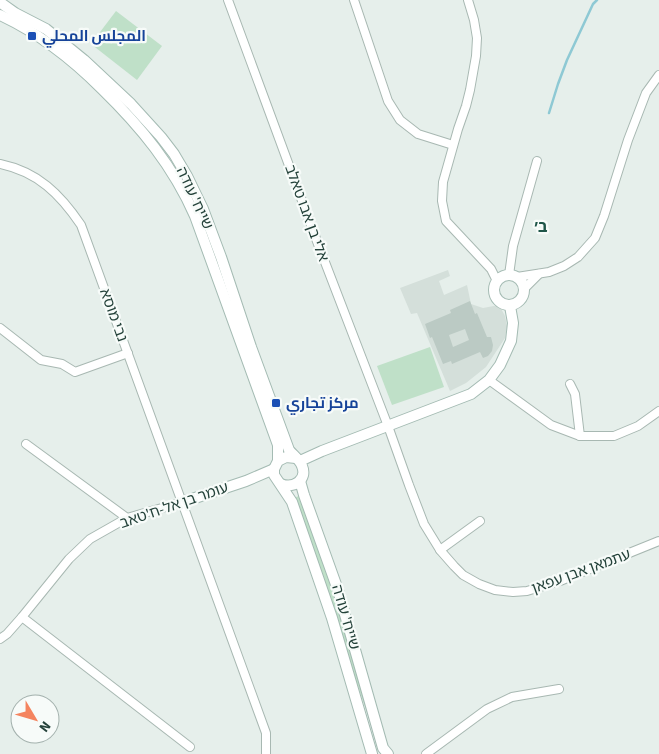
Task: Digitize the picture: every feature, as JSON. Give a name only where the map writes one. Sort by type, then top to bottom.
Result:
[{"type":"main road","name":"שייח' עודה","points":[[1,3],[15,13],[46,29],[84,60],[131,104],[160,136],[174,154],[187,176],[203,209],[221,257],[289,450],[300,468],[304,495],[338,590],[382,748],[388,754]]},
{"type":"main road","name":"שייח' עודה","points":[[0,15],[34,33],[77,65],[128,115],[158,150],[168,165],[186,196],[197,222],[278,445],[276,465]]},
{"type":"main road","points":[[507,277],[523,283],[525,288],[519,302],[510,306],[497,300],[494,290],[507,277]]},
{"type":"main road","points":[[300,468],[286,456],[276,465],[274,475],[279,482],[290,486],[296,485],[300,468],[315,454],[471,394],[489,380],[500,365],[511,341],[513,324],[510,306]]},
{"type":"main road","name":"עומר בן אל-ח'טאב","points":[[183,502],[246,481],[276,465]]},
{"type":"main road","name":"עומר בן אל-ח'טאב","points":[[246,481],[279,482]]},
{"type":"main road","name":"שייח' עודה","points":[[279,482],[292,502],[332,618],[372,754]]},
{"type":"street","name":"אלי בן אבו טאלב","points":[[228,0],[318,244],[388,426]]},
{"type":"street","points":[[354,0],[388,101],[400,120],[418,134],[453,145]]},
{"type":"street","points":[[468,0],[477,38],[476,56],[470,90],[443,182],[442,201],[446,221],[491,269],[507,277],[539,274],[564,266],[578,257],[595,238],[646,93],[659,76]]},
{"type":"street","points":[[507,277],[513,246],[537,161]]},
{"type":"street","name":"נבי מוסא","points":[[0,164],[35,177],[50,188],[68,206],[81,225],[266,733],[266,754]]},
{"type":"street","points":[[525,288],[539,274]]},
{"type":"street","points":[[0,328],[41,360],[62,364],[74,372],[128,353]]},
{"type":"street","points":[[489,380],[551,425],[580,436],[614,436],[638,426],[659,411]]},
{"type":"street","points":[[570,384],[574,394],[580,436]]},
{"type":"street","name":"עתמאן אבן עפאן","points":[[388,426],[424,524],[440,550],[458,570],[479,584],[494,590],[527,591],[560,581],[659,541]]},
{"type":"street","points":[[26,444],[127,518]]},
{"type":"street","name":"עומר בן אל-ח'טאב","points":[[0,639],[7,634],[70,559],[90,539],[127,518],[183,502]]},
{"type":"street","points":[[440,550],[480,521]]},
{"type":"street","points":[[22,617],[190,747]]},
{"type":"street","points":[[426,754],[484,710],[512,697],[559,688]]},
{"type":"shaded area","points":[[448,270],[450,276],[439,281],[444,295],[467,285],[471,304],[483,308],[499,305],[505,316],[507,326],[505,338],[486,367],[466,383],[450,391],[417,313],[411,314],[400,288]]},
{"type":"green space","points":[[116,11],[162,46],[137,80],[91,44]]},
{"type":"green space","points":[[430,347],[444,387],[392,405],[377,366]]},
{"type":"green space","points":[[301,495],[389,751],[381,754],[294,498]]},
{"type":"building","points":[[470,301],[487,337],[491,337],[493,345],[492,351],[488,356],[483,358],[480,352],[452,364],[451,361],[443,364],[425,324],[451,313],[450,310]],"holes":[[[465,329],[469,340],[453,347],[449,335]]]},
{"type":"waterway","points":[[549,113],[567,60],[593,4],[597,0]]},
{"type":"place","name":"المجلس المحلي","points":[[32,36]]},
{"type":"place","name":"مركز تجاري","points":[[276,403]]},
{"type":"district","name":"ב׳","points":[[541,226]]}]
